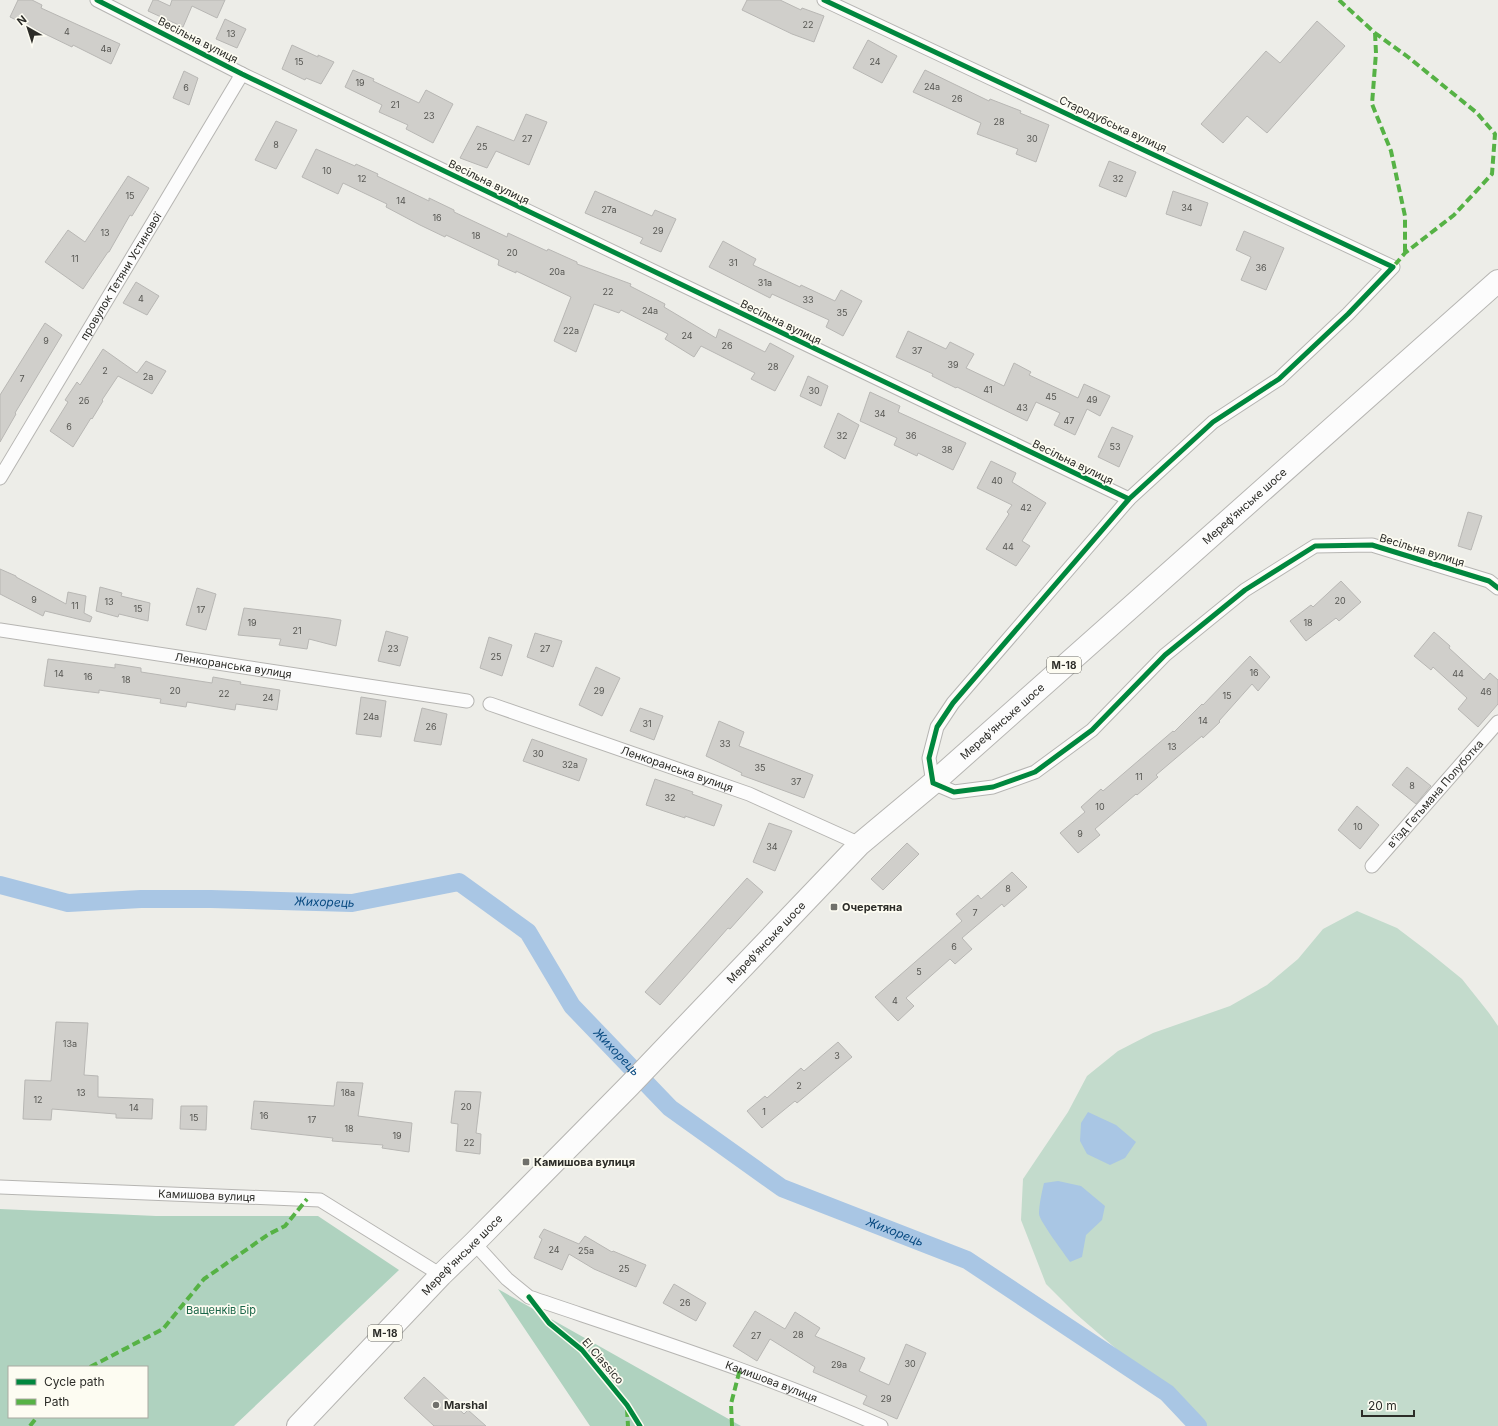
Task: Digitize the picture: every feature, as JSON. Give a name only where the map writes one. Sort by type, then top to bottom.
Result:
[{"type":"highway","name":"Мереф’янське шосе","points":[[629,1086],[860,844],[933,783],[1498,280]]},
{"type":"highway","name":"Мереф'янське шосе","points":[[298,1426],[441,1274],[474,1243],[629,1086]]},
{"type":"street","name":"Весільна вулиця","points":[[97,0],[242,74],[1129,499]]},
{"type":"street","name":"Стародубська вулиця","points":[[824,0],[1393,267],[1348,314],[1280,379],[1213,422],[1129,499]]},
{"type":"street","name":"провулок Тетяни Устинової","points":[[0,478],[242,74]]},
{"type":"street","points":[[933,783],[929,758],[937,728],[953,703],[1129,499]]},
{"type":"street","name":"Весільна вулиця","points":[[933,783],[954,792],[993,787],[1035,772],[1092,730],[1165,655],[1245,590],[1316,546],[1372,545],[1489,581],[1498,588]]},
{"type":"street","name":"Ленкоранська вулиця","points":[[0,630],[467,701]]},
{"type":"street","name":"Ленкоранська вулиця","points":[[490,704],[749,794],[860,844]]},
{"type":"street","name":"в'їзд Гетьмана Полуботка","points":[[1372,866],[1498,722]]},
{"type":"street","name":"Камишова вулиця","points":[[0,1187],[320,1200],[441,1274]]},
{"type":"street","name":"Камишова вулиця","points":[[474,1243],[507,1279],[529,1297],[740,1369],[837,1406],[881,1426]]},
{"type":"green space","points":[[1357,911],[1397,928],[1462,979],[1498,1026],[1498,1426],[1198,1426],[1167,1393],[1075,1313],[1046,1284],[1021,1220],[1023,1179],[1068,1112],[1087,1076],[1118,1051],[1153,1033],[1230,1006],[1267,985],[1298,959],[1323,929]]},
{"type":"green space","name":"Ващенків Бір","points":[[0,1209],[156,1216],[318,1216],[399,1270],[234,1426],[0,1426]]},
{"type":"green space","points":[[498,1289],[741,1426],[590,1426]]},
{"type":"water","points":[[1088,1112],[1116,1125],[1136,1142],[1125,1158],[1110,1165],[1087,1154],[1080,1141],[1081,1123]]},
{"type":"water","points":[[1058,1181],[1081,1186],[1105,1206],[1102,1220],[1086,1235],[1082,1257],[1070,1262],[1040,1218],[1039,1214],[1044,1183]]},
{"type":"building","points":[[18,0],[32,0],[42,5],[41,8],[120,44],[111,64],[10,17]]},
{"type":"building","points":[[153,0],[157,0],[170,6],[172,0],[225,0],[217,18],[192,6],[183,27],[148,11]]},
{"type":"building","points":[[747,0],[780,0],[801,10],[802,8],[824,16],[814,42],[792,34],[742,10]]},
{"type":"building","points":[[225,19],[246,29],[237,48],[216,39]]},
{"type":"building","points":[[1317,21],[1345,46],[1267,133],[1247,116],[1223,143],[1201,124],[1266,51],[1280,63]]},
{"type":"building","points":[[868,40],[897,56],[882,83],[853,68]]},
{"type":"building","points":[[292,45],[318,57],[318,55],[334,62],[321,84],[306,78],[305,80],[282,69]]},
{"type":"building","points":[[353,70],[374,79],[373,81],[419,103],[426,90],[453,104],[433,143],[406,129],[408,125],[379,112],[382,105],[345,87]]},
{"type":"building","points":[[925,70],[989,101],[990,99],[1021,111],[1020,113],[1049,125],[1036,162],[1016,154],[1018,149],[977,134],[981,123],[913,92]]},
{"type":"building","points":[[184,71],[198,78],[189,105],[173,98]]},
{"type":"building","points":[[526,114],[547,122],[529,165],[496,151],[487,168],[460,158],[477,126],[514,141]]},
{"type":"building","points":[[276,121],[297,130],[276,169],[255,160]]},
{"type":"building","points":[[316,149],[378,174],[377,176],[429,201],[429,198],[454,210],[454,212],[507,237],[508,233],[547,251],[548,249],[577,262],[577,264],[631,284],[630,286],[665,304],[664,307],[716,338],[719,329],[765,352],[770,343],[794,356],[775,391],[751,379],[755,373],[701,346],[694,357],[665,339],[668,334],[621,310],[619,313],[594,304],[576,352],[554,341],[571,297],[516,271],[516,273],[498,265],[499,260],[446,235],[445,237],[420,225],[386,207],[387,204],[343,183],[338,194],[302,177]]},
{"type":"building","points":[[1109,161],[1136,172],[1126,197],[1099,186]]},
{"type":"building","points":[[128,176],[149,188],[132,216],[130,215],[109,252],[83,289],[45,262],[68,230],[85,242]]},
{"type":"building","points":[[595,191],[652,216],[655,210],[676,219],[661,252],[640,243],[643,238],[585,213]]},
{"type":"building","points":[[1173,191],[1208,203],[1201,226],[1166,214]]},
{"type":"building","points":[[1244,231],[1284,248],[1266,290],[1241,280],[1251,257],[1236,250]]},
{"type":"building","points":[[723,241],[756,259],[753,265],[800,287],[801,285],[835,301],[841,290],[862,301],[843,336],[826,327],[829,320],[772,294],[770,298],[709,267]]},
{"type":"building","points":[[136,282],[159,296],[147,315],[123,303]]},
{"type":"building","points":[[45,323],[62,335],[15,413],[16,414],[0,442],[0,395]]},
{"type":"building","points":[[908,331],[946,349],[950,342],[974,354],[966,368],[1004,386],[1014,363],[1031,372],[1029,375],[1078,398],[1084,384],[1110,396],[1100,416],[1087,409],[1075,435],[1054,425],[1060,413],[1036,402],[1027,421],[957,387],[956,388],[932,376],[933,374],[896,357]]},
{"type":"building","points":[[103,349],[137,373],[146,361],[166,371],[152,394],[118,376],[73,447],[50,431],[68,402],[65,400],[77,382],[80,385]]},
{"type":"building","points":[[808,376],[828,386],[821,406],[800,396]]},
{"type":"building","points":[[870,392],[900,406],[898,412],[966,443],[953,470],[918,453],[917,456],[894,445],[897,438],[860,421]]},
{"type":"building","points":[[838,413],[859,425],[845,459],[824,447]]},
{"type":"building","points":[[1112,427],[1133,436],[1119,467],[1098,457]]},
{"type":"building","points":[[991,461],[1016,473],[1012,482],[1046,503],[1022,541],[1030,546],[1016,566],[986,549],[1009,514],[1007,512],[1012,505],[977,488]]},
{"type":"building","points":[[1468,512],[1482,516],[1471,550],[1458,546]]},
{"type":"building","points":[[0,569],[16,576],[66,604],[68,592],[86,596],[84,613],[92,617],[90,622],[45,611],[43,616],[0,594]]},
{"type":"building","points":[[1341,581],[1361,602],[1339,621],[1336,618],[1306,641],[1290,621],[1311,605],[1313,607]]},
{"type":"building","points":[[100,587],[122,593],[121,596],[150,603],[148,621],[119,614],[118,617],[96,611]]},
{"type":"building","points":[[197,588],[216,594],[206,630],[186,625]]},
{"type":"building","points":[[244,608],[341,620],[336,646],[309,639],[307,649],[279,645],[281,639],[238,635]]},
{"type":"building","points":[[386,631],[408,637],[400,666],[378,661]]},
{"type":"building","points":[[1434,632],[1484,680],[1490,673],[1498,680],[1498,704],[1478,727],[1458,709],[1467,698],[1433,667],[1431,670],[1414,656]]},
{"type":"building","points":[[535,633],[562,641],[553,667],[527,657]]},
{"type":"building","points":[[489,637],[512,645],[502,676],[480,668]]},
{"type":"building","points":[[1250,656],[1270,677],[1258,691],[1252,684],[1219,721],[1220,722],[1203,738],[1202,736],[1156,775],[1158,777],[1095,829],[1100,835],[1078,853],[1060,833],[1085,812],[1081,807],[1101,789],[1103,791],[1173,731],[1174,732],[1202,704],[1203,705]]},
{"type":"building","points":[[48,659],[115,668],[115,664],[141,668],[141,672],[212,683],[213,677],[241,682],[240,684],[280,690],[277,710],[236,704],[235,710],[187,702],[186,707],[160,703],[161,699],[99,690],[99,693],[44,686]]},
{"type":"building","points":[[596,667],[620,678],[602,716],[579,705]]},
{"type":"building","points":[[361,697],[386,701],[381,737],[356,734]]},
{"type":"building","points":[[422,708],[447,714],[441,745],[414,741]]},
{"type":"building","points":[[640,708],[663,716],[654,740],[630,731]]},
{"type":"building","points":[[719,721],[744,732],[739,746],[813,775],[804,798],[741,775],[742,773],[706,756]]},
{"type":"building","points":[[532,739],[587,759],[579,781],[523,761]]},
{"type":"building","points":[[1407,767],[1431,786],[1416,804],[1392,785]]},
{"type":"building","points":[[655,779],[693,792],[692,794],[722,805],[714,826],[646,805]]},
{"type":"building","points":[[1357,806],[1379,825],[1360,849],[1338,830]]},
{"type":"building","points":[[769,823],[792,831],[775,871],[753,862]]},
{"type":"building","points":[[907,843],[919,854],[883,890],[871,879]]},
{"type":"building","points":[[1012,872],[1027,887],[1004,907],[1002,904],[962,938],[972,949],[955,964],[950,959],[906,998],[914,1006],[898,1021],[875,997],[962,921],[956,914],[978,895],[981,899]]},
{"type":"building","points":[[747,878],[763,892],[730,929],[728,928],[660,1005],[645,992]]},
{"type":"building","points":[[56,1022],[88,1023],[84,1075],[98,1076],[98,1097],[153,1099],[152,1119],[116,1118],[116,1114],[52,1109],[51,1120],[23,1119],[25,1080],[51,1081]]},
{"type":"building","points":[[838,1042],[852,1057],[797,1103],[795,1101],[762,1128],[747,1111],[765,1096],[767,1098],[801,1068],[804,1071]]},
{"type":"building","points":[[337,1082],[363,1083],[358,1116],[412,1123],[409,1152],[382,1148],[383,1145],[332,1141],[333,1138],[251,1129],[254,1101],[334,1106]]},
{"type":"building","points":[[455,1091],[481,1092],[476,1133],[481,1134],[480,1154],[456,1151],[458,1124],[451,1123]]},
{"type":"building","points":[[181,1106],[207,1106],[206,1130],[180,1129]]},
{"type":"building","points":[[544,1229],[579,1244],[585,1236],[612,1252],[613,1251],[646,1265],[636,1287],[594,1269],[569,1254],[562,1270],[534,1258],[542,1239],[539,1237]]},
{"type":"building","points":[[674,1284],[706,1303],[696,1321],[663,1303]]},
{"type":"building","points":[[755,1311],[785,1329],[795,1312],[820,1328],[815,1336],[865,1358],[859,1371],[889,1385],[906,1344],[926,1353],[897,1419],[863,1404],[867,1396],[813,1372],[815,1367],[770,1339],[757,1361],[733,1346]]},
{"type":"building","points":[[424,1377],[464,1414],[468,1410],[486,1426],[434,1426],[404,1398]]},
{"type":"waterway","name":"Жихорець","points":[[0,885],[68,903],[141,899],[211,899],[352,903],[459,882],[528,932],[572,1006],[670,1108],[782,1188],[967,1260],[1167,1393],[1198,1426]]},
{"type":"marked path","points":[[1339,0],[1375,33],[1408,57],[1477,113],[1495,134],[1492,174],[1454,215],[1405,253],[1393,267]]},
{"type":"marked path","points":[[1375,33],[1376,53],[1372,104],[1391,151],[1405,216],[1405,253]]},
{"type":"marked path","points":[[92,1366],[163,1329],[204,1279],[269,1234],[285,1226],[307,1199]]},
{"type":"marked path","points":[[732,1426],[731,1404],[740,1369]]},
{"type":"marked path","points":[[627,1409],[628,1426]]},
{"type":"marked path","points":[[30,1426],[36,1418]]},
{"type":"cycle path","points":[[97,0],[242,74],[1129,499]]},
{"type":"cycle path","points":[[824,0],[1393,267],[1348,314],[1279,379],[1213,422],[1129,499],[953,703],[937,727],[929,758],[933,783],[954,792],[993,787],[1035,772],[1092,730],[1165,655],[1245,590],[1315,546],[1372,545],[1489,581],[1498,588]]},
{"type":"cycle path","name":"El Classico","points":[[529,1297],[549,1323],[582,1350],[627,1405],[640,1426]]},
{"type":"place","name":"Очеретяна","points":[[834,907]]},
{"type":"place","name":"Камишова вулиця","points":[[526,1162]]},
{"type":"place","name":"Marshal","points":[[436,1405]]}]
